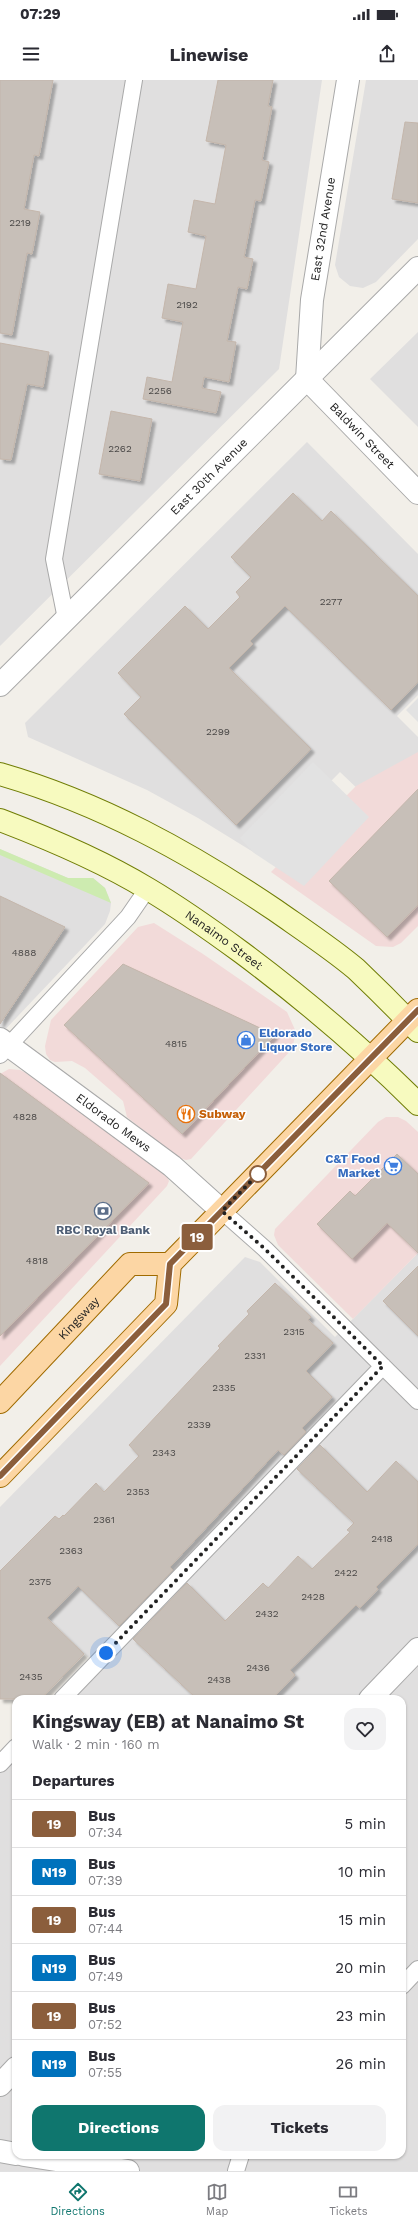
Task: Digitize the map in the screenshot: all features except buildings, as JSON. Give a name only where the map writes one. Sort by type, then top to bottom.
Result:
[{"type":"main road","points":[[0,1476],[166,1304],[170,1264],[371,1058],[415,1020]]},
{"type":"main road","name":"Kingsway","points":[[0,1402],[130,1264],[170,1264]]},
{"type":"street","name":"East 32nd Avenue","points":[[307,378],[312,300],[348,80]]},
{"type":"street","name":"East 30th Avenue","points":[[0,684],[418,268]]},
{"type":"street","name":"Baldwin Street","points":[[307,378],[418,493]]},
{"type":"street","points":[[0,774],[56,792],[111,814],[215,870],[304,930],[355,969],[415,1020]]},
{"type":"street","name":"Nanaimo Street","points":[[0,820],[42,836],[148,888],[202,924],[317,1010],[371,1058],[418,1104]]},
{"type":"street","name":"Eldorado Mews","points":[[3,1047],[172,1166],[222,1211]]},
{"type":"street","points":[[374,1695],[418,1649]]},
{"type":"street","points":[[0,2085],[12,2072]]},
{"type":"street","points":[[0,2151],[12,2153]]},
{"type":"street","points":[[50,2159],[128,2171]]},
{"type":"lane","points":[[66,619],[54,559],[134,80]]},
{"type":"lane","points":[[3,1047],[128,917],[148,888]]},
{"type":"lane","points":[[222,1211],[265,1249],[418,1401]]},
{"type":"lane","points":[[66,1695],[383,1366]]},
{"type":"lane","points":[[0,1764],[12,1751]]},
{"type":"lane","points":[[406,1982],[418,1969]]},
{"type":"lane","points":[[236,2171],[240,2159]]},
{"type":"shaded area","points":[[0,80],[322,80],[279,369],[0,646]]},
{"type":"shaded area","points":[[366,80],[418,80],[418,239],[376,282],[363,288],[350,286],[339,277],[335,265]]},
{"type":"shaded area","points":[[418,332],[418,427],[370,379]]},
{"type":"shaded area","points":[[307,442],[418,554],[418,695],[397,716],[418,737],[418,756],[362,793],[340,772],[258,855],[198,818],[147,790],[28,737],[25,723]]},
{"type":"shaded area","points":[[418,698],[418,722],[406,710]]},
{"type":"shaded area","points":[[418,752],[418,926],[401,943],[393,947],[376,946],[271,872],[356,786]]},
{"type":"shaded area","points":[[313,762],[369,817],[304,886],[254,853],[240,838]]},
{"type":"shaded area","points":[[0,849],[68,878],[93,878],[105,888],[111,903],[110,911],[105,924],[0,1035]]},
{"type":"shaded area","points":[[154,923],[203,954],[287,1012],[296,1032],[292,1049],[191,1159],[186,1160],[176,1157],[127,1117],[123,1101],[85,1068],[72,1061],[55,1062],[50,1060],[46,1054],[45,1046],[51,1020],[138,927]]},
{"type":"shaded area","points":[[9,1069],[20,1070],[26,1073],[164,1171],[169,1181],[167,1186],[0,1366],[0,1074]]},
{"type":"shaded area","points":[[386,1117],[398,1117],[406,1121],[418,1132],[418,1253],[353,1319],[278,1245],[274,1235],[275,1229],[378,1122]]},
{"type":"shaded area","points":[[418,1253],[418,2171],[0,2171],[0,1764],[12,1751],[12,2159],[406,2159],[406,1695],[66,1695],[95,1664],[0,1572],[0,1507],[245,1257],[260,1262],[335,1337]]},
{"type":"green space","points":[[0,849],[68,878],[93,878],[105,888],[111,903],[0,855]]},
{"type":"bus line","name":"19","points":[[0,1476],[166,1304],[170,1264],[418,1010]]},
{"type":"place","name":"Eldorado Liquor Store","points":[[246,1040]]},
{"type":"place","name":"Subway","points":[[186,1114]]},
{"type":"place","name":"C&T Food Market","points":[[393,1166]]},
{"type":"place","name":"RBC Royal Bank","points":[[103,1211]]},
{"type":"route","points":[[106,1653],[383,1366],[265,1249],[222,1211],[263,1169],[258,1174]]}]
